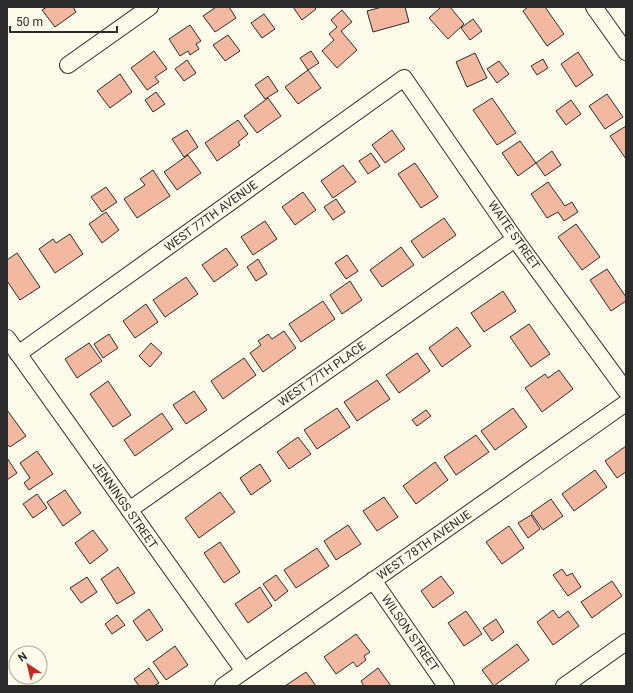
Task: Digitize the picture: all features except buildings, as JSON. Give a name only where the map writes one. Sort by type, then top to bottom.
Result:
[{"type":"street","points":[[68,65],[150,7]]},
{"type":"street","points":[[594,7],[626,52]]},
{"type":"street","name":"WAITE STREET","points":[[404,78],[515,239],[626,391]]},
{"type":"street","name":"WEST 77TH AVENUE","points":[[18,354],[404,78]]},
{"type":"street","name":"WEST 77TH PLACE","points":[[128,510],[515,239]]},
{"type":"street","name":"JENNINGS STREET","points":[[7,338],[244,671]]},
{"type":"street","name":"WEST 78TH AVENUE","points":[[223,686],[626,403]]},
{"type":"street","name":"WILSON STREET","points":[[373,580],[446,686]]},
{"type":"street","points":[[564,686],[626,642]]}]
